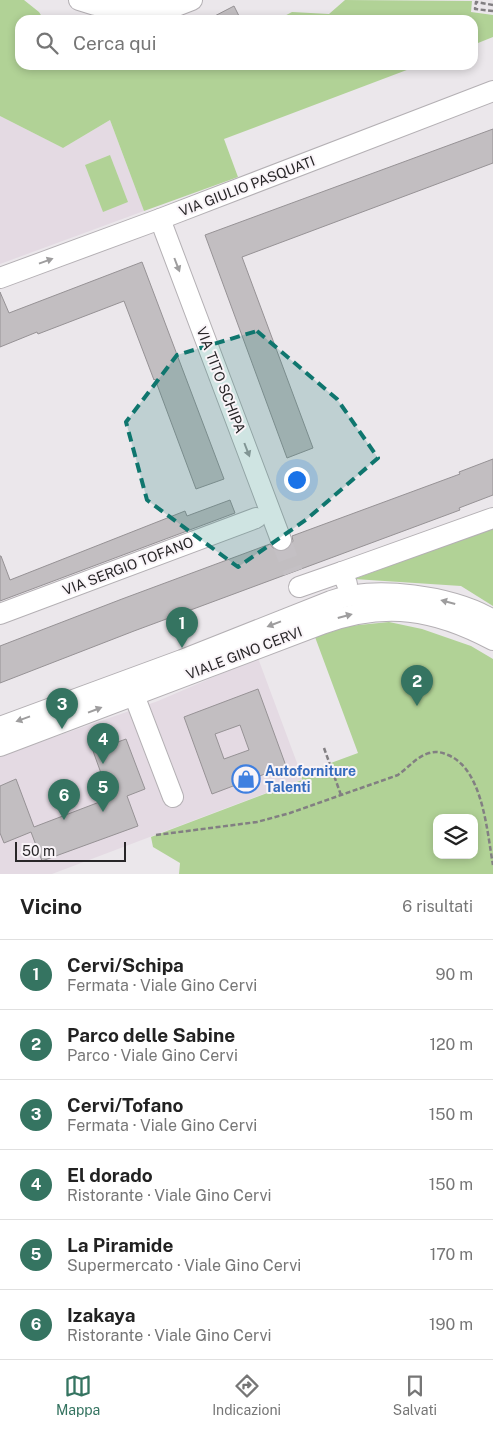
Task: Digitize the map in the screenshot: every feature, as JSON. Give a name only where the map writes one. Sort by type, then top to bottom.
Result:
[{"type":"street","points":[[79,0],[95,5],[162,7],[174,7],[192,0]]},
{"type":"street","name":"VIA GIULIO PASQUATI","points":[[0,278],[160,219],[493,91]]},
{"type":"street","name":"VIA TITO SCHIPA","points":[[160,219],[281,540]]},
{"type":"street","name":"VIA SERGIO TOFANO","points":[[0,614],[256,518]]},
{"type":"street","points":[[311,619],[296,579],[342,572],[493,518]]},
{"type":"street","points":[[342,572],[352,595]]},
{"type":"street","name":"VIALE GINO CERVI","points":[[0,746],[134,695],[311,619],[338,599],[352,595],[386,594],[444,601],[493,620]]},
{"type":"street","name":"VIALE GINO CERVI","points":[[0,727],[182,660],[311,619],[396,610],[425,614],[452,622],[493,640]]},
{"type":"street","points":[[134,695],[173,797]]},
{"type":"path","points":[[493,5],[476,2],[475,9],[493,11]]},
{"type":"path","points":[[324,748],[341,795]]},
{"type":"path","points":[[156,835],[257,822],[290,813],[398,775],[419,757],[430,752],[440,752],[453,757],[463,765],[480,796],[493,864]]},
{"type":"highlighted area","points":[[257,331],[337,399],[378,458],[307,519],[238,567],[147,500],[126,422],[177,355]]},
{"type":"shaded area","points":[[0,116],[63,148],[110,120],[144,211],[0,264]]},
{"type":"shaded area","points":[[258,658],[303,779],[52,874],[0,874],[0,756],[158,701]]},
{"type":"green space","points":[[0,0],[24,0],[41,15],[15,15],[15,70],[407,70],[224,139],[238,177],[144,211],[110,120],[63,148],[0,116]]},
{"type":"green space","points":[[345,0],[472,1],[471,12],[493,15],[493,37],[478,43],[478,15],[286,15],[292,12],[329,14]]},
{"type":"green space","points":[[110,155],[128,202],[103,212],[85,165]]},
{"type":"green space","points":[[493,528],[493,606],[461,586],[354,579]]},
{"type":"green space","points":[[389,622],[422,629],[471,646],[493,659],[493,874],[179,874],[180,863],[153,847],[151,837],[302,780],[301,774],[358,753],[315,637],[349,626]]},
{"type":"building","points":[[234,6],[238,15],[217,15]]},
{"type":"building","points":[[493,129],[493,163],[242,257],[313,448],[287,458],[205,235]]},
{"type":"building","points":[[142,262],[224,479],[196,489],[124,301],[0,347],[0,292],[9,313]]},
{"type":"building","points":[[493,459],[493,495],[459,508],[460,510],[134,631],[0,683],[0,646],[270,544],[280,552],[285,551],[293,541],[292,536],[460,474],[459,472]]},
{"type":"building","points":[[230,500],[235,513],[0,601],[0,556],[10,580],[185,511],[187,516]]},
{"type":"building","points":[[258,689],[286,766],[212,794],[184,717]],"holes":[[[240,725],[249,750],[224,759],[215,734]]]},
{"type":"building","points":[[126,739],[145,789],[127,796],[138,826],[42,861],[31,832],[4,843],[0,833],[0,786],[16,779],[34,827],[110,798],[93,751]]},
{"type":"tunnel","points":[[281,540],[293,572]]},
{"type":"place","name":"Cervi/Schipa","points":[[182,648]]},
{"type":"place","name":"Parco delle Sabine","points":[[417,706]]},
{"type":"place","name":"Cervi/Tofano","points":[[62,729]]},
{"type":"place","name":"El dorado","points":[[103,764]]},
{"type":"place","name":"Autoforniture Talenti","points":[[246,779]]},
{"type":"place","name":"La Piramide","points":[[103,812]]},
{"type":"place","name":"Izakaya","points":[[64,820]]}]
